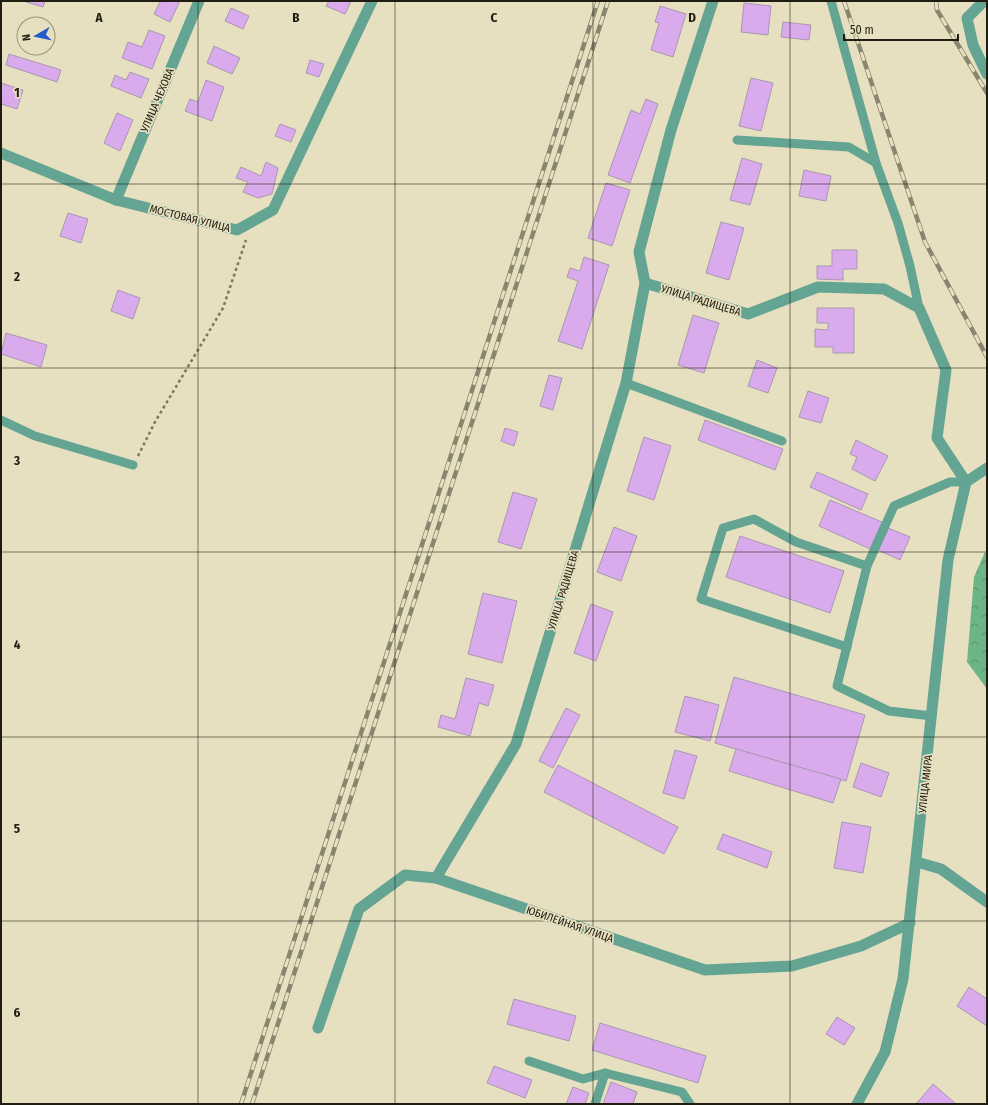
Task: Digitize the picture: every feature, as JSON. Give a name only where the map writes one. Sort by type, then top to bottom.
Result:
[{"type":"street","name":"УЛИЦА ЧЕХОВА","points":[[116,200],[199,1]]},
{"type":"street","name":"МОСТОВАЯ УЛИЦА","points":[[1,153],[116,200],[237,230],[273,210],[372,1]]},
{"type":"street","name":"УЛИЦА РАДИЩЕВА","points":[[436,878],[516,744],[626,383],[645,283],[639,252],[671,130],[713,1]]},
{"type":"street","points":[[984,1],[967,18],[972,45],[987,74]]},
{"type":"street","name":"УЛИЦА РАДИЩЕВА","points":[[645,283],[748,314],[818,288],[884,289],[919,308]]},
{"type":"street","points":[[919,308],[946,370],[937,438],[966,482],[987,468]]},
{"type":"street","name":"УЛИЦА МИРА","points":[[857,1104],[886,1052],[904,979],[948,560],[966,482]]},
{"type":"street","points":[[917,862],[941,869],[987,902]]},
{"type":"street","name":"ЮБИЛЕЙНАЯ УЛИЦА","points":[[318,1028],[359,909],[405,875],[436,878],[705,970],[792,966],[861,946],[910,923]]},
{"type":"lane","points":[[831,1],[876,163],[898,223],[910,266],[919,308]]},
{"type":"lane","points":[[737,140],[849,147],[876,163]]},
{"type":"lane","points":[[626,383],[782,441]]},
{"type":"lane","points":[[1,420],[35,436],[133,466]]},
{"type":"lane","points":[[932,716],[889,711],[837,686],[867,566],[894,506],[950,482],[966,482]]},
{"type":"lane","points":[[847,646],[701,599],[724,528],[754,519],[796,542],[867,566]]},
{"type":"lane","points":[[529,1061],[583,1079],[605,1074],[682,1092],[690,1104]]},
{"type":"lane","points":[[595,1104],[605,1074]]},
{"type":"path","points":[[133,466],[155,422],[223,308],[252,221]]},
{"type":"green space","points":[[987,551],[987,689],[967,662],[974,577],[985,552]]},
{"type":"building","points":[[23,1],[45,1],[43,7]]},
{"type":"building","points":[[159,1],[180,1],[170,22],[154,14],[160,2]]},
{"type":"building","points":[[329,1],[351,1],[345,14],[326,6]]},
{"type":"building","points":[[744,3],[771,6],[768,35],[741,32]]},
{"type":"building","points":[[660,6],[686,14],[673,57],[651,50],[659,23],[655,22]]},
{"type":"building","points":[[231,8],[249,16],[243,29],[225,21]]},
{"type":"building","points":[[783,22],[811,25],[809,40],[781,37]]},
{"type":"building","points":[[149,30],[165,36],[152,69],[122,58],[128,42],[142,47]]},
{"type":"building","points":[[214,46],[240,58],[232,74],[207,63]]},
{"type":"building","points":[[9,54],[61,70],[57,82],[6,65]]},
{"type":"building","points":[[310,60],[324,64],[319,77],[306,73]]},
{"type":"building","points":[[130,72],[149,79],[141,98],[111,86],[115,75],[126,80]]},
{"type":"building","points":[[751,78],[773,83],[761,131],[739,126]]},
{"type":"building","points":[[206,80],[224,87],[212,121],[185,111],[190,99],[198,102]]},
{"type":"building","points":[[1,83],[23,90],[17,109],[1,104]]},
{"type":"building","points":[[646,99],[658,104],[630,183],[608,175],[631,110],[640,114]]},
{"type":"building","points":[[117,113],[133,120],[120,151],[104,143]]},
{"type":"building","points":[[280,124],[296,130],[291,142],[275,136]]},
{"type":"building","points":[[742,158],[762,164],[750,205],[730,200]]},
{"type":"building","points":[[266,162],[278,168],[272,194],[258,198],[243,192],[248,182],[236,178],[241,167],[261,176]]},
{"type":"building","points":[[804,170],[831,176],[826,201],[799,196]]},
{"type":"building","points":[[606,183],[630,190],[612,246],[588,238]]},
{"type":"building","points":[[68,213],[88,219],[81,243],[60,236]]},
{"type":"building","points":[[721,222],[744,228],[729,280],[706,273]]},
{"type":"building","points":[[832,250],[857,250],[857,269],[843,269],[843,280],[817,279],[817,266],[832,266]]},
{"type":"building","points":[[584,257],[609,265],[582,349],[558,341],[578,281],[567,277],[570,268],[580,271]]},
{"type":"building","points":[[118,290],[140,298],[133,319],[111,311]]},
{"type":"building","points":[[817,308],[854,308],[854,353],[833,353],[833,347],[815,347],[815,329],[828,330],[828,323],[817,323]]},
{"type":"building","points":[[693,315],[719,323],[704,373],[678,365]]},
{"type":"building","points":[[6,333],[47,345],[41,367],[1,354]]},
{"type":"building","points":[[757,360],[777,368],[768,393],[748,386]]},
{"type":"building","points":[[549,375],[562,378],[553,410],[540,406]]},
{"type":"building","points":[[808,391],[829,398],[821,423],[799,417]]},
{"type":"building","points":[[705,420],[783,449],[775,470],[698,440]]},
{"type":"building","points":[[505,428],[518,432],[514,446],[501,441]]},
{"type":"building","points":[[644,437],[671,446],[654,500],[627,491]]},
{"type":"building","points":[[856,440],[888,456],[875,481],[852,469],[857,457],[850,454]]},
{"type":"building","points":[[817,472],[868,494],[861,510],[810,487]]},
{"type":"building","points":[[513,492],[537,499],[521,549],[498,542]]},
{"type":"building","points":[[830,500],[882,522],[870,549],[819,526]]},
{"type":"building","points":[[614,527],[637,536],[621,581],[597,572]]},
{"type":"building","points":[[888,528],[910,537],[900,560],[878,550]]},
{"type":"building","points":[[740,536],[844,571],[830,613],[726,577]]},
{"type":"building","points":[[483,593],[517,601],[502,663],[468,654]]},
{"type":"building","points":[[591,604],[613,612],[596,661],[574,653]]},
{"type":"building","points":[[734,677],[865,715],[846,781],[715,743]]},
{"type":"building","points":[[466,678],[494,685],[488,706],[479,703],[470,736],[438,727],[441,715],[455,719]]},
{"type":"building","points":[[685,696],[719,705],[710,741],[675,732]]},
{"type":"building","points":[[566,708],[580,715],[553,768],[539,761]]},
{"type":"building","points":[[736,749],[841,779],[833,803],[729,771]]},
{"type":"building","points":[[675,750],[697,756],[684,799],[663,793]]},
{"type":"building","points":[[861,763],[889,773],[881,797],[853,787]]},
{"type":"building","points":[[558,765],[678,827],[664,854],[544,792]]},
{"type":"building","points":[[842,822],[871,827],[863,873],[834,868]]},
{"type":"building","points":[[723,834],[772,852],[767,868],[717,849]]},
{"type":"building","points":[[969,987],[987,999],[987,1026],[957,1006]]},
{"type":"building","points":[[514,999],[576,1016],[569,1041],[507,1024]]},
{"type":"building","points":[[837,1017],[855,1028],[844,1045],[826,1034]]},
{"type":"building","points":[[600,1023],[706,1056],[698,1083],[592,1050]]},
{"type":"building","points":[[494,1066],[532,1080],[525,1098],[487,1083]]},
{"type":"building","points":[[611,1082],[637,1092],[633,1104],[603,1104]]},
{"type":"building","points":[[933,1084],[956,1104],[916,1104]]},
{"type":"building","points":[[573,1087],[589,1093],[585,1104],[566,1104]]},
{"type":"railway","points":[[241,1104],[598,1]]},
{"type":"railway","points":[[252,1104],[608,1]]},
{"type":"railway","points":[[844,1],[925,242],[987,357]]},
{"type":"railway","points":[[936,1],[937,10],[987,93]]}]
